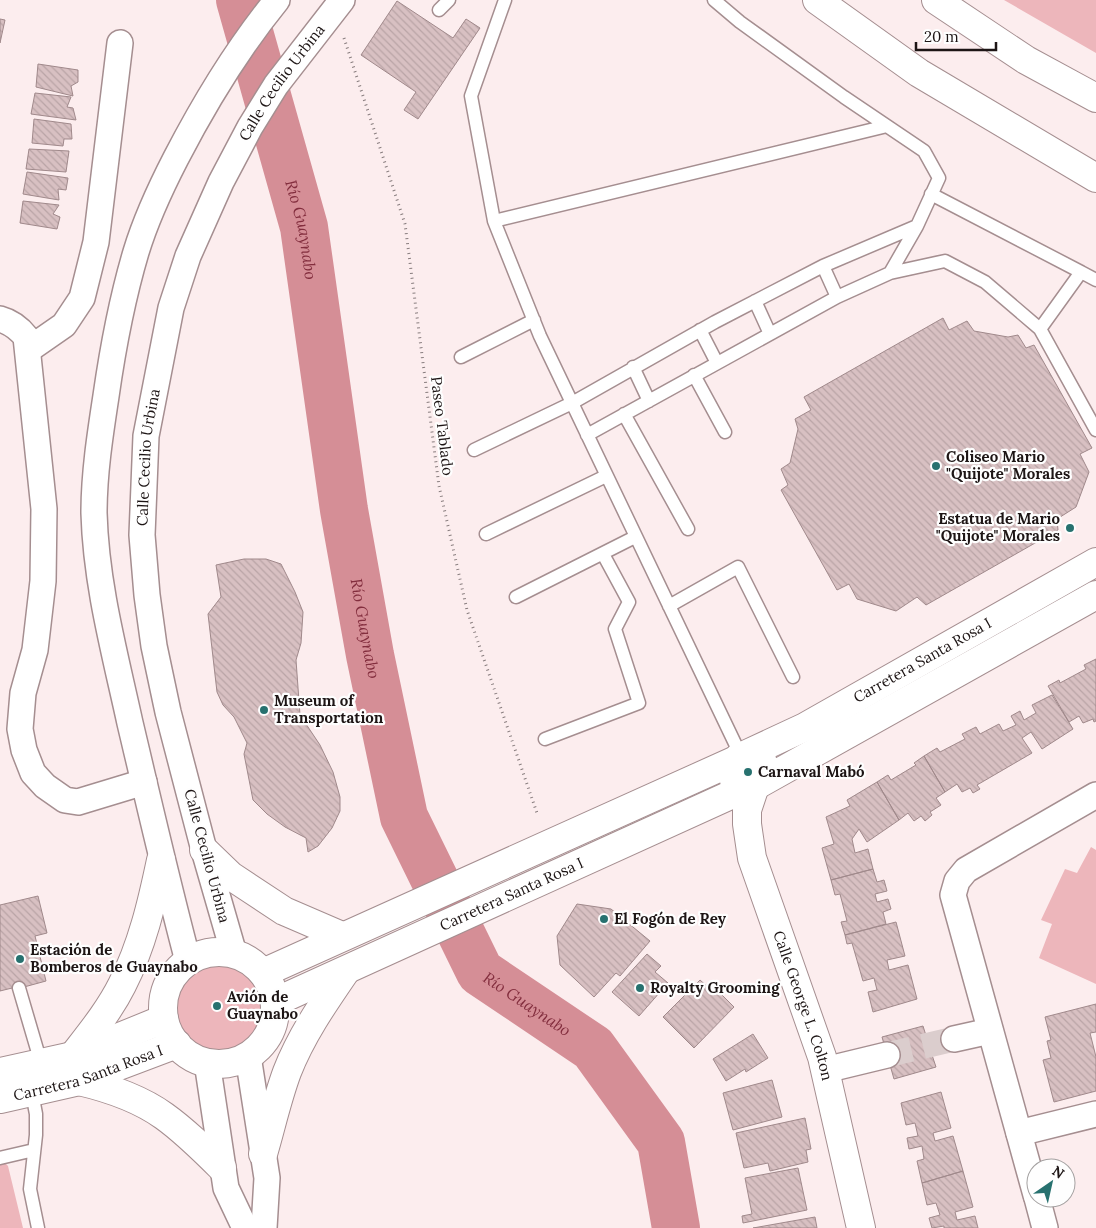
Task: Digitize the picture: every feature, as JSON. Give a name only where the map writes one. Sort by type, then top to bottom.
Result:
[{"type":"street","points":[[188,961],[161,860],[106,617],[98,568],[94,512],[98,444],[113,345],[136,250],[154,200],[218,82],[252,31],[277,0]]},
{"type":"street","name":"Calle Cecilio Urbina","points":[[234,954],[204,850],[168,712],[154,646],[142,535],[146,436],[171,308],[188,256],[221,182],[250,127],[276,85],[342,0]]},
{"type":"street","points":[[817,0],[919,73],[1096,178]]},
{"type":"street","points":[[936,0],[1026,60],[1096,98]]},
{"type":"street","points":[[28,350],[64,325],[82,298],[96,242],[120,43]]},
{"type":"street","points":[[0,319],[19,329],[26,337],[44,509],[43,581],[34,650],[23,693],[20,728],[24,750],[33,773],[45,786],[64,800],[78,802],[144,782]]},
{"type":"street","name":"Carretera Santa Rosa I","points":[[262,973],[565,838],[813,722],[1096,562]]},
{"type":"street","name":"Carretera Santa Rosa I","points":[[275,1002],[754,786],[1096,595]]},
{"type":"street","points":[[741,757],[732,768],[732,776],[740,785],[754,786]]},
{"type":"street","name":"Calle George L. Colton","points":[[754,786],[747,810],[752,858],[825,1070],[861,1228]]},
{"type":"street","points":[[1026,1161],[952,895],[957,881],[966,870],[1096,794]]},
{"type":"street","points":[[204,850],[230,876],[284,911],[342,936]]},
{"type":"street","points":[[161,860],[149,916],[130,968],[76,1068],[102,1086],[118,1092],[164,1116],[222,1168]]},
{"type":"street","points":[[215,952],[234,954],[246,959],[268,981],[275,1002],[273,1023],[269,1033],[256,1050],[248,1056],[228,1063],[206,1062],[187,1054],[172,1039],[164,1019],[163,1008],[167,988],[171,978],[188,961],[215,952]]},
{"type":"street","points":[[263,1154],[287,1073],[296,1053],[321,1007],[345,972]]},
{"type":"street","name":"Carretera Santa Rosa I","points":[[76,1068],[164,1019]]},
{"type":"street","points":[[954,1039],[990,1031]]},
{"type":"street","name":"Carretera Santa Rosa I","points":[[0,1099],[25,1073],[76,1068],[177,1044]]},
{"type":"street","points":[[825,1070],[887,1055]]},
{"type":"street","points":[[248,1056],[267,1178],[264,1228]]},
{"type":"street","points":[[206,1062],[226,1188],[245,1228]]},
{"type":"street","points":[[1018,1133],[1096,1114]]},
{"type":"street","points":[[1039,1208],[1045,1228]]},
{"type":"lane","points":[[439,10],[448,0]]},
{"type":"lane","points":[[505,0],[471,96],[494,221],[540,336],[741,757]]},
{"type":"lane","points":[[714,0],[844,97],[924,151],[939,178],[917,226],[890,273]]},
{"type":"lane","points":[[494,221],[887,126]]},
{"type":"lane","points":[[931,194],[1096,280]]},
{"type":"lane","points":[[474,450],[572,403],[700,330],[823,266],[917,226]]},
{"type":"lane","points":[[587,435],[837,297],[890,273],[945,261],[985,282],[1040,329],[1096,430]]},
{"type":"lane","points":[[823,266],[837,297]]},
{"type":"lane","points":[[1040,329],[1081,272]]},
{"type":"lane","points":[[755,301],[770,334]]},
{"type":"lane","points":[[461,357],[534,320]]},
{"type":"lane","points":[[700,330],[717,363]]},
{"type":"lane","points":[[633,367],[649,401]]},
{"type":"lane","points":[[694,376],[725,432]]},
{"type":"lane","points":[[624,414],[688,529]]},
{"type":"lane","points":[[486,534],[606,476]]},
{"type":"lane","points":[[516,597],[636,537]]},
{"type":"lane","points":[[545,739],[639,703],[615,630],[629,602],[603,554]]},
{"type":"lane","points":[[669,606],[738,567],[793,677]]},
{"type":"lane","points":[[19,988],[25,1073],[36,1114],[30,1190],[38,1228]]},
{"type":"lane","points":[[0,1158],[34,1150]]},
{"type":"path","name":"Paseo Tablado","points":[[344,35],[405,224],[439,486],[467,610],[538,816]]},
{"type":"shaded area","points":[[1004,0],[1096,0],[1096,53]]},
{"type":"shaded area","points":[[1091,847],[1096,850],[1096,984],[1039,958],[1052,924],[1041,920],[1065,869],[1077,873]]},
{"type":"shaded area","points":[[219,958],[238,962],[254,973],[265,989],[269,1008],[265,1027],[254,1043],[238,1054],[219,1058],[200,1054],[184,1043],[173,1027],[169,1008],[173,989],[184,973],[200,962]]},
{"type":"shaded area","points":[[0,1162],[4,1162],[8,1166],[23,1228],[0,1228]]},
{"type":"building","points":[[397,1],[453,38],[466,19],[480,28],[418,119],[404,110],[416,92],[361,55]]},
{"type":"building","points":[[0,19],[5,20],[0,43]]},
{"type":"building","points":[[38,64],[78,70],[78,82],[71,86],[73,96],[36,87]]},
{"type":"building","points":[[35,93],[71,97],[67,107],[73,108],[76,120],[31,114]]},
{"type":"building","points":[[34,119],[71,124],[72,139],[64,139],[63,146],[32,143]]},
{"type":"building","points":[[29,149],[69,151],[66,172],[26,169]]},
{"type":"building","points":[[27,172],[68,178],[66,190],[58,189],[59,200],[23,194]]},
{"type":"building","points":[[23,201],[59,205],[53,214],[60,217],[57,229],[20,223]]},
{"type":"building","name":"Coliseo Mario \"Quijote\" Morales","points":[[943,318],[949,330],[967,321],[974,331],[1008,337],[1018,335],[1026,348],[1034,345],[1092,448],[1080,454],[1089,472],[1076,507],[1057,519],[1058,530],[926,605],[917,597],[896,611],[857,599],[849,584],[837,590],[781,490],[788,485],[781,469],[790,463],[798,429],[795,419],[811,410],[804,397]]},
{"type":"building","name":"Museum of Transportation","points":[[244,559],[266,559],[281,564],[303,612],[301,643],[296,660],[300,715],[320,745],[333,772],[340,797],[340,811],[332,828],[318,846],[308,852],[306,838],[285,827],[267,814],[253,800],[244,754],[247,743],[234,717],[223,705],[217,692],[208,614],[221,597],[216,565]]},
{"type":"building","points":[[1096,659],[1096,721],[1094,722],[1093,719],[1083,723],[1079,716],[1069,722],[1048,686],[1059,680],[1060,683],[1086,669],[1084,665]]},
{"type":"building","points":[[1052,695],[1073,729],[1042,749],[1031,732],[1022,738],[1032,753],[977,785],[980,789],[973,793],[970,788],[962,792],[957,784],[945,792],[924,756],[937,748],[940,752],[965,739],[962,734],[976,727],[980,734],[999,724],[1003,731],[1016,725],[1011,716],[1020,711],[1024,720],[1036,713],[1032,705]]},
{"type":"building","points":[[924,756],[945,792],[936,798],[941,805],[930,812],[932,815],[925,821],[921,816],[914,821],[908,813],[899,820],[877,782],[888,775],[891,780],[916,765],[914,763]]},
{"type":"building","points":[[877,782],[899,820],[867,842],[859,829],[852,839],[855,853],[868,849],[873,869],[831,880],[822,848],[834,844],[826,817],[850,806],[847,800]]},
{"type":"building","points":[[873,869],[877,882],[884,880],[887,891],[875,894],[877,902],[888,899],[891,909],[883,912],[886,924],[845,935],[841,922],[847,921],[840,894],[835,895],[831,880]]},
{"type":"building","name":"Estación de Bomberos de Guaynabo","points":[[38,896],[47,933],[35,936],[46,981],[13,990],[12,988],[0,991],[0,905]]},
{"type":"building","points":[[577,904],[611,909],[650,941],[620,976],[616,973],[594,997],[560,965],[557,936]]},
{"type":"building","points":[[896,922],[905,956],[887,960],[889,970],[908,965],[917,999],[873,1012],[868,992],[877,990],[874,978],[863,981],[852,943],[847,944],[845,935]]},
{"type":"building","name":"Royalty Grooming","points":[[647,954],[661,966],[655,972],[668,983],[639,1016],[612,992]]},
{"type":"building","points":[[700,980],[710,989],[713,986],[734,1007],[694,1048],[663,1017]]},
{"type":"building","points":[[1096,1004],[1096,1032],[1090,1033],[1096,1057],[1096,1091],[1054,1102],[1043,1060],[1051,1058],[1047,1041],[1051,1040],[1045,1017]]},
{"type":"building","points":[[923,1026],[928,1042],[953,1034],[956,1045],[931,1052],[936,1067],[894,1079],[882,1037]]},
{"type":"building","points":[[753,1034],[768,1058],[746,1072],[745,1069],[726,1081],[713,1059]]},
{"type":"building","points":[[772,1080],[782,1117],[733,1130],[723,1093]]},
{"type":"building","points":[[941,1092],[951,1128],[933,1133],[935,1141],[953,1136],[963,1171],[922,1183],[917,1161],[924,1159],[922,1146],[909,1149],[907,1138],[918,1136],[915,1123],[906,1125],[901,1103]]},
{"type":"building","points":[[805,1118],[811,1149],[806,1150],[808,1162],[770,1171],[768,1163],[744,1168],[736,1133]]},
{"type":"building","points":[[798,1168],[807,1210],[743,1223],[742,1216],[752,1214],[745,1178]]},
{"type":"building","points":[[963,1171],[973,1207],[955,1212],[957,1220],[975,1216],[978,1228],[944,1228],[944,1226],[932,1228],[929,1218],[940,1215],[936,1203],[927,1205],[922,1183]]},
{"type":"building","points":[[815,1217],[817,1228],[753,1228]]},
{"type":"waterway","name":"Río Guaynabo","points":[[240,0],[304,227],[344,510],[370,655],[404,817],[480,972],[593,1048],[661,1142],[676,1228]]},
{"type":"tunnel","points":[[887,1055],[954,1039]]},
{"type":"place","name":"Coliseo Mario \"Quijote\" Morales","points":[[936,466]]},
{"type":"place","name":"Estatua de Mario \"Quijote\" Morales","points":[[1070,528]]},
{"type":"place","name":"Museum of Transportation","points":[[264,710]]},
{"type":"place","name":"Carnaval Mabó","points":[[748,772]]},
{"type":"place","name":"El Fogón de Rey","points":[[604,919]]},
{"type":"place","name":"Estación de Bomberos de Guaynabo","points":[[20,959]]},
{"type":"place","name":"Royalty Grooming","points":[[640,988]]},
{"type":"place","name":"Avión de Guaynabo","points":[[217,1006]]}]
